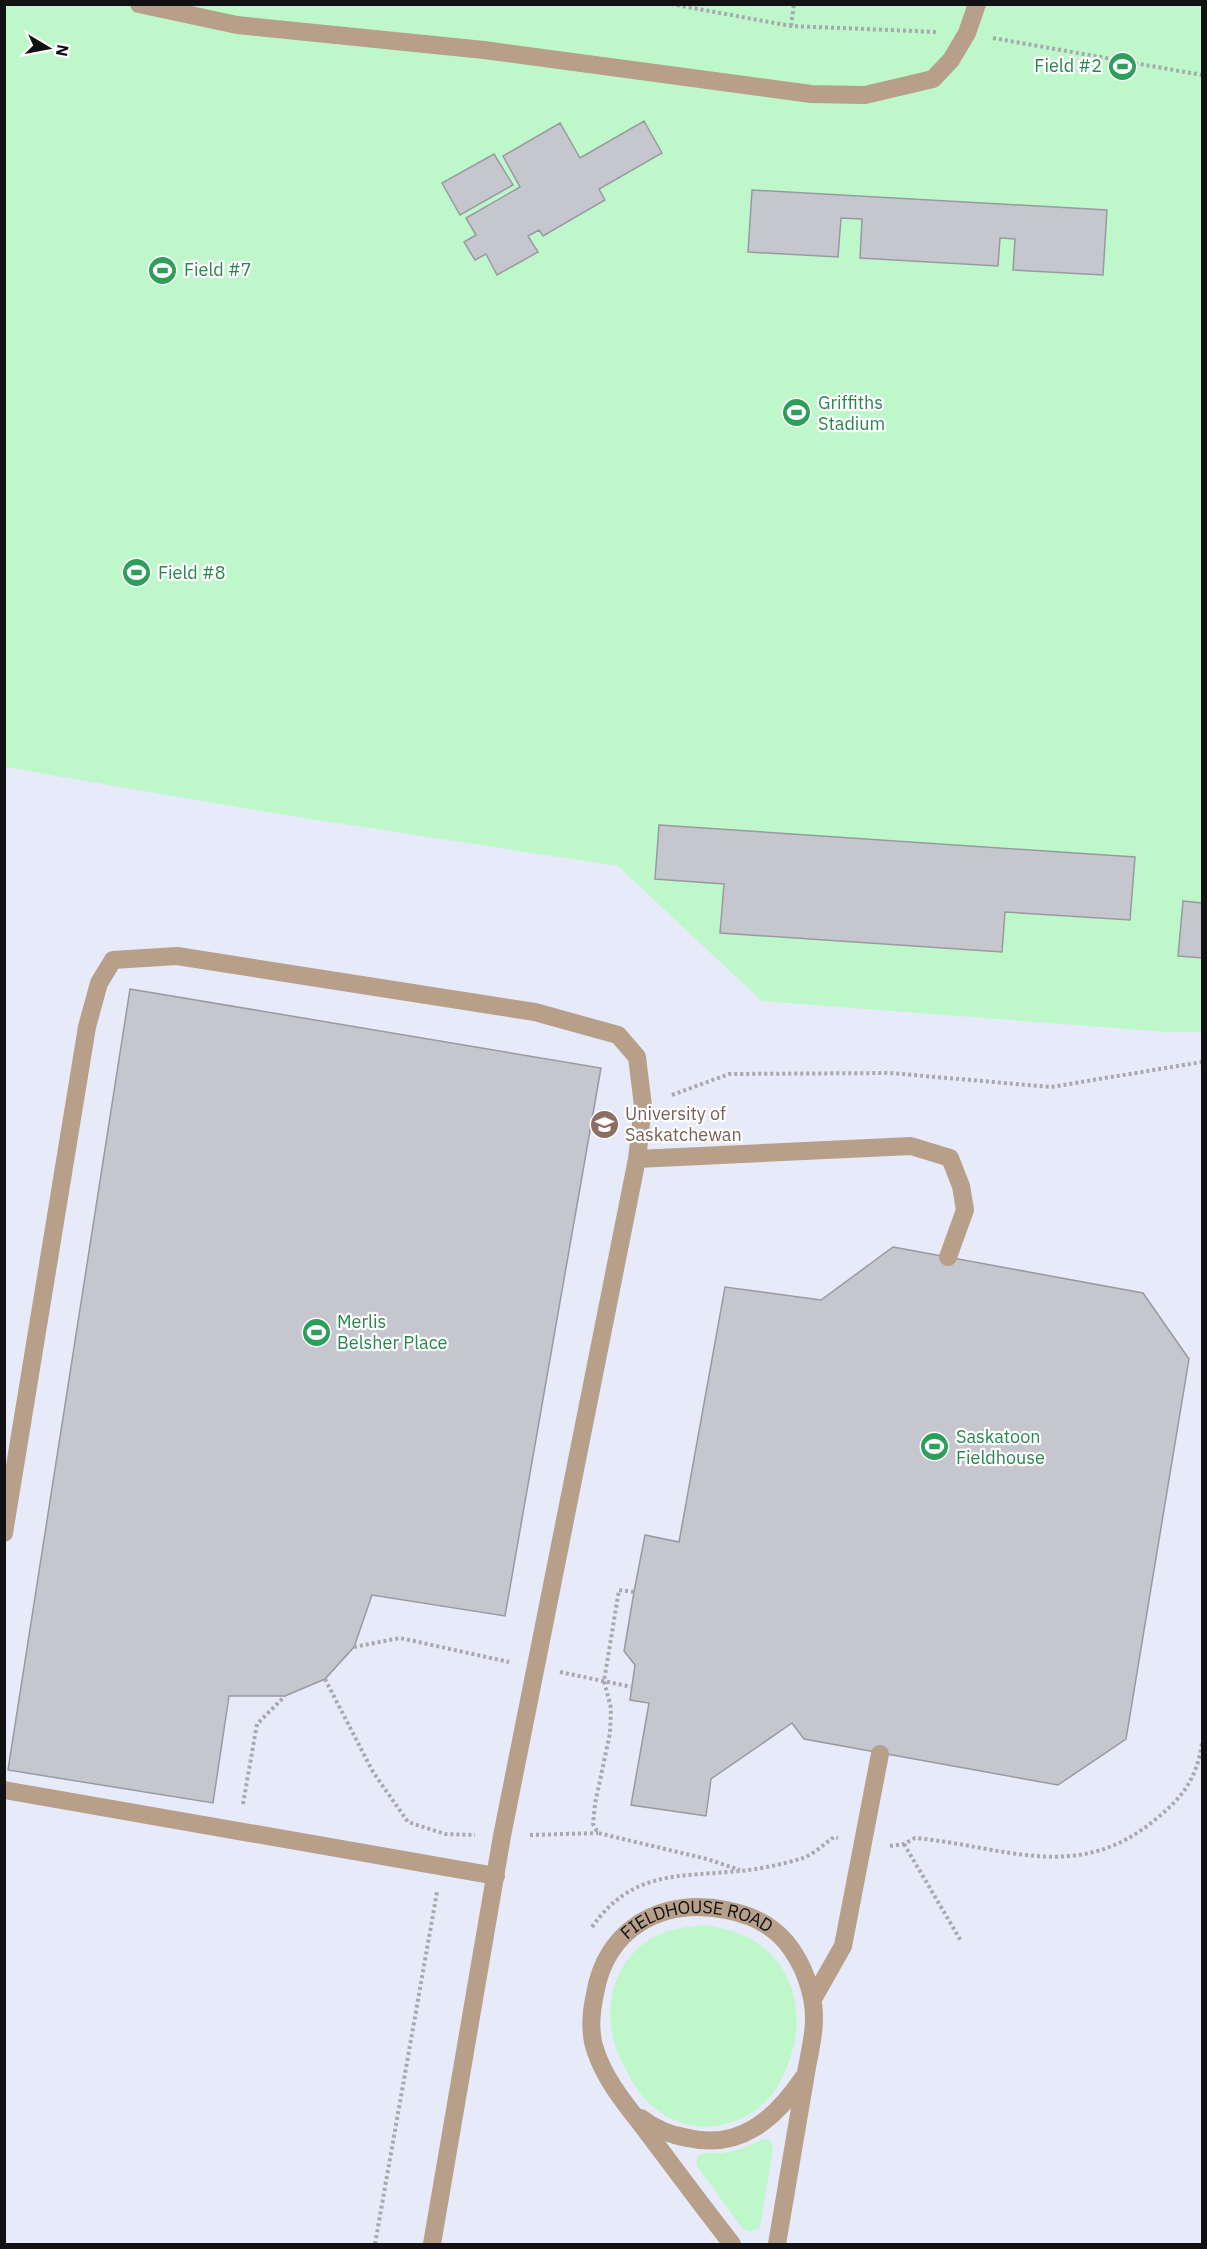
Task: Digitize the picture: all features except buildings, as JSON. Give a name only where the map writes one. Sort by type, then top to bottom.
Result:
[{"type":"street","points":[[140,4],[237,25],[484,50],[811,94],[865,95],[933,79],[951,60],[967,33],[977,4]]},
{"type":"street","points":[[4,1533],[87,1027],[99,983],[113,960],[177,956],[535,1012],[618,1035],[637,1057],[643,1106],[637,1159],[502,1836],[432,2244]]},
{"type":"street","points":[[637,1159],[911,1146],[950,1158],[961,1186],[965,1210],[948,1257]]},
{"type":"street","points":[[813,1999],[843,1946],[880,1754]]},
{"type":"street","points":[[4,1790],[496,1876]]},
{"type":"street","name":"FIELDHOUSE ROAD","points":[[732,2244],[609,2081],[595,2050],[591,2014],[598,1977],[605,1959],[616,1942],[644,1919],[675,1909],[695,1907],[725,1910],[756,1919],[772,1929],[784,1940],[802,1965],[813,1999],[813,2038],[777,2244]]},
{"type":"street","name":"FIELDHOUSE ROAD","points":[[633,2113],[650,2125],[673,2135],[696,2140],[719,2141],[740,2136],[765,2121],[786,2103],[805,2074]]},
{"type":"path","points":[[671,4],[791,26],[967,33],[1203,75]]},
{"type":"path","points":[[791,26],[795,4]]},
{"type":"path","points":[[672,1095],[729,1074],[891,1073],[1051,1087],[1203,1062]]},
{"type":"path","points":[[598,1833],[593,1824],[594,1804],[610,1733],[611,1708],[604,1681],[619,1590],[634,1592]]},
{"type":"path","points":[[354,1647],[400,1638],[632,1687]]},
{"type":"path","points":[[325,1678],[373,1772],[408,1822],[445,1834],[502,1836],[598,1833],[718,1862],[742,1871]]},
{"type":"path","points":[[238,1832],[257,1724],[285,1696]]},
{"type":"path","points":[[375,2244],[445,1834]]},
{"type":"path","points":[[904,1844],[961,1941]]},
{"type":"shaded area","name":"University of Saskatchewan","points":[[5,5],[1202,5],[1202,2244],[5,2244]]},
{"type":"green space","name":"Griffiths Stadium","points":[[4,5],[1202,5],[1202,1032],[1168,1032],[762,1001],[618,866],[266,812],[5,767]]},
{"type":"green space","points":[[703,1925],[737,1933],[757,1943],[770,1953],[788,1980],[794,1995],[796,2012],[794,2045],[790,2059],[774,2092],[756,2109],[742,2118],[727,2124],[712,2126],[696,2126],[680,2122],[651,2105],[635,2086],[616,2047],[611,2030],[610,2012],[618,1977],[627,1961],[639,1948],[654,1937],[666,1932]]},
{"type":"green space","points":[[763,2139],[772,2143],[773,2149],[761,2222],[759,2228],[751,2231],[743,2229],[697,2166],[697,2161],[702,2154],[733,2151]]},
{"type":"place","name":"Field #2","points":[[1123,66]]},
{"type":"place","name":"Field #7","points":[[163,270]]},
{"type":"place","name":"Griffiths Stadium","points":[[797,413]]},
{"type":"place","name":"Field #8","points":[[137,573]]},
{"type":"place","name":"University of Saskatchewan","points":[[604,1124]]},
{"type":"place","name":"Merlis Belsher Place","points":[[316,1332]]},
{"type":"place","name":"Saskatoon Fieldhouse","points":[[935,1447]]}]
